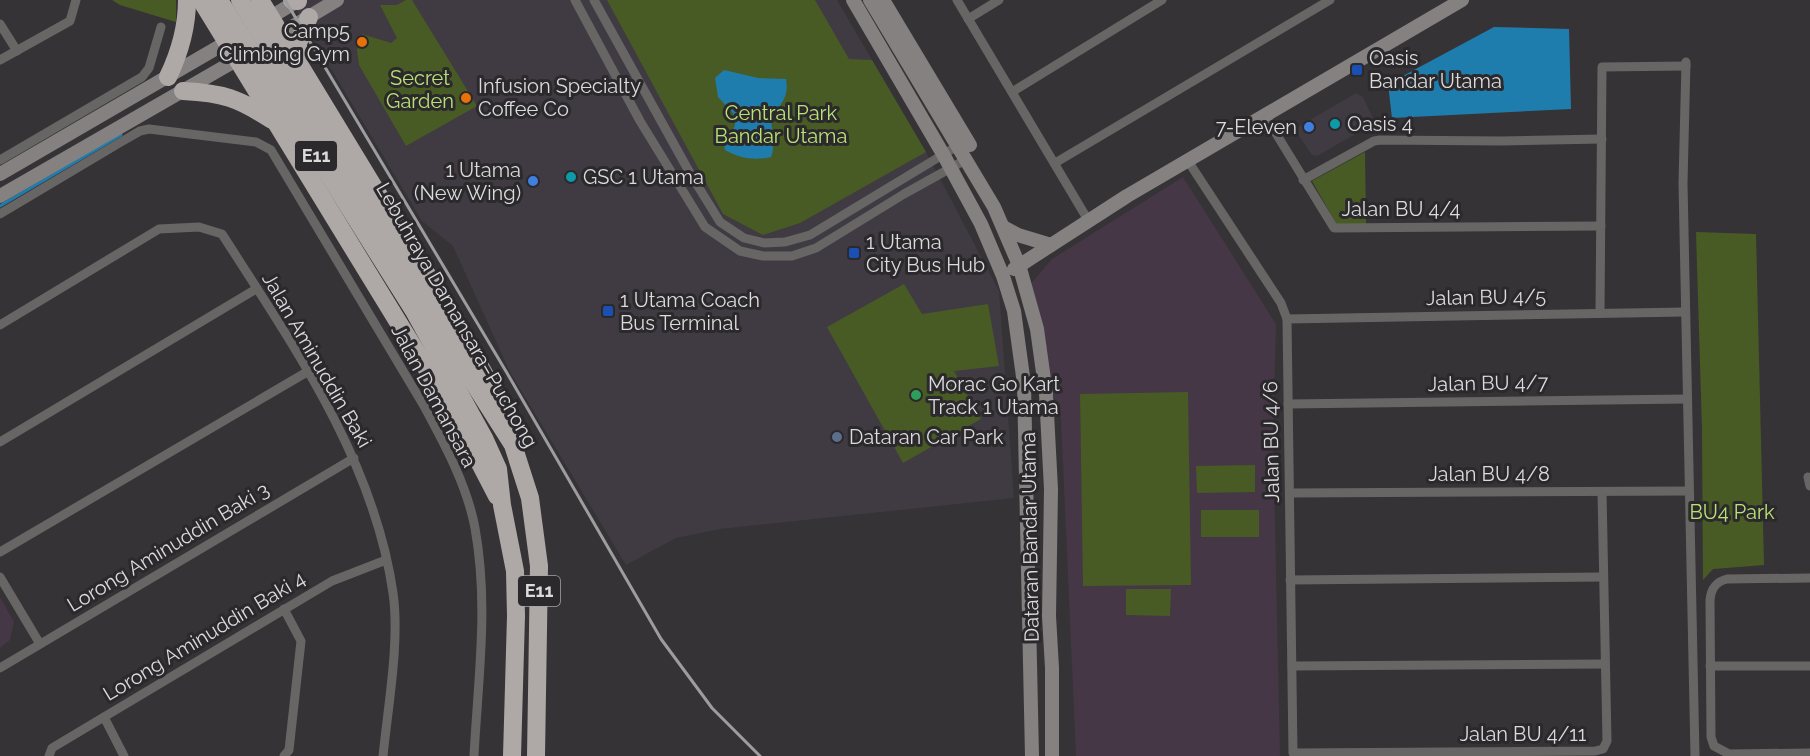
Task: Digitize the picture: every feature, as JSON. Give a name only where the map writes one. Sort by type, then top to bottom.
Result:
[{"type":"highway","points":[[168,77],[183,37],[187,0]]},
{"type":"highway","name":"Lebuhraya Damansara–Puchong","points":[[240,0],[421,308],[498,469],[502,505],[515,571],[512,756]]},
{"type":"highway","points":[[210,5],[224,19],[235,14],[248,0]]},
{"type":"highway","points":[[260,0],[440,296],[499,400],[513,446]]},
{"type":"highway","points":[[292,0],[298,0]]},
{"type":"highway","points":[[210,5],[227,42],[274,121],[455,415],[502,505]]},
{"type":"highway","name":"Lebuhraya Damansara–Puchong","points":[[210,5],[454,352],[513,446],[530,498],[539,566],[538,750]]},
{"type":"highway","points":[[299,65],[298,43],[309,17]]},
{"type":"highway","points":[[258,92],[256,80],[267,66],[276,63],[299,65]]},
{"type":"highway","points":[[183,91],[230,96],[274,121]]},
{"type":"main road","points":[[0,174],[298,0]]},
{"type":"main road","points":[[0,196],[337,0]]},
{"type":"main road","name":"Dataran Bandar Utama","points":[[853,0],[981,224],[1001,271],[1014,311],[1024,384],[1032,756]]},
{"type":"main road","name":"Dataran Bandar Utama","points":[[870,0],[959,145],[994,207],[1019,265],[1037,329],[1046,394],[1052,489],[1049,606],[1052,756]]},
{"type":"main road","points":[[883,0],[993,187],[994,207]]},
{"type":"main road","points":[[1001,271],[1019,265],[1088,220],[1444,4],[1462,0]]},
{"type":"main road","points":[[1003,227],[1018,235],[1051,245]]},
{"type":"main road","points":[[1026,285],[1030,271],[1038,258],[1051,245]]},
{"type":"street","points":[[0,60],[70,21],[76,0]]},
{"type":"street","points":[[575,0],[640,121],[705,227],[740,251],[763,255],[792,255],[816,248],[967,159]]},
{"type":"street","points":[[594,0],[691,175],[720,222],[744,238],[764,243],[785,242],[810,235],[959,145]]},
{"type":"street","points":[[957,0],[1088,220]]},
{"type":"street","points":[[968,19],[999,0]]},
{"type":"street","points":[[1012,92],[1162,0]]},
{"type":"street","points":[[1055,163],[1330,0]]},
{"type":"street","points":[[0,24],[16,51]]},
{"type":"street","points":[[0,160],[142,77],[149,68],[161,27]]},
{"type":"street","points":[[1600,313],[1602,67],[1686,64],[1683,183],[1695,756]]},
{"type":"street","name":"Jalan BU 4/4","points":[[1264,114],[1334,228],[1601,226]]},
{"type":"street","name":"Jalan Damansara","points":[[0,214],[140,131],[149,129],[256,142],[271,150],[424,406],[445,445],[465,493],[475,526],[483,609],[482,658],[474,756]]},
{"type":"street","points":[[1303,180],[1374,141],[1380,140],[1602,139]]},
{"type":"street","name":"Jalan BU 4/6","points":[[1188,161],[1281,303],[1287,319],[1293,753]]},
{"type":"street","name":"Jalan Aminuddin Baki","points":[[0,325],[159,229],[199,227],[222,234],[330,411],[354,458],[378,530],[393,594],[395,631],[383,756]]},
{"type":"street","points":[[0,442],[256,289]]},
{"type":"street","name":"Jalan BU 4/5","points":[[1287,319],[1685,312]]},
{"type":"street","points":[[0,552],[307,372]]},
{"type":"street","name":"Jalan BU 4/7","points":[[1288,404],[1687,399]]},
{"type":"street","name":"Lorong Aminuddin Baki 3","points":[[0,668],[354,458]]},
{"type":"street","name":"Jalan BU 4/8","points":[[1290,493],[1689,491]]},
{"type":"street","name":"Jalan BU 4/11","points":[[1293,753],[1595,752],[1603,749],[1607,741],[1602,492]]},
{"type":"street","name":"Lorong Aminuddin Baki 4","points":[[49,756],[52,748],[332,580],[386,560]]},
{"type":"street","points":[[0,577],[40,644]]},
{"type":"street","points":[[1290,580],[1603,577]]},
{"type":"street","points":[[1810,578],[1727,579],[1716,583],[1710,593],[1711,737],[1714,746],[1729,754],[1810,753]]},
{"type":"street","points":[[284,609],[301,641],[289,750],[284,756]]},
{"type":"street","points":[[1292,666],[1605,664]]},
{"type":"street","points":[[1710,666],[1810,666]]},
{"type":"street","points":[[104,717],[124,756]]},
{"type":"shaded area","points":[[290,0],[837,0],[926,152],[999,291],[1014,498],[720,529],[676,538],[626,565],[510,372],[453,246],[422,221]]},
{"type":"shaded area","name":"Oasis 4","points":[[1356,93],[1363,97],[1375,123],[1317,156],[1312,155],[1298,134],[1298,127]]},
{"type":"shaded area","points":[[1183,177],[1276,324],[1273,432],[1280,756],[1076,756],[1061,418],[1053,394],[1029,286],[1052,259]]},
{"type":"shaded area","points":[[0,597],[14,622],[10,640],[0,648]]},
{"type":"green space","points":[[112,0],[176,0],[176,22],[120,5]]},
{"type":"green space","name":"Secret Garden","points":[[406,0],[412,0],[477,106],[406,146],[359,65],[357,50],[362,34],[391,43],[397,38],[380,5],[397,5]]},
{"type":"green space","name":"Central Park Bandar Utama","points":[[607,0],[815,0],[849,59],[872,60],[926,152],[800,223],[763,235],[723,214]]},
{"type":"green space","points":[[1365,152],[1366,224],[1337,225],[1312,181]]},
{"type":"green space","name":"BU4 Park","points":[[1696,232],[1756,234],[1764,565],[1713,569],[1703,580],[1702,429]]},
{"type":"green space","name":"Morac Go Kart Track 1 Utama","points":[[904,284],[922,314],[988,304],[999,366],[954,371],[981,419],[903,463],[827,327]]},
{"type":"green space","points":[[1188,392],[1191,585],[1083,586],[1080,394]]},
{"type":"green space","points":[[1255,465],[1255,492],[1197,493],[1196,466]]},
{"type":"green space","points":[[1201,510],[1259,510],[1259,537],[1201,537]]},
{"type":"green space","points":[[1126,589],[1171,589],[1170,616],[1126,615]]},
{"type":"water","points":[[1494,27],[1569,29],[1571,109],[1392,118],[1388,84]]},
{"type":"water","points":[[724,70],[758,78],[786,79],[787,89],[784,98],[772,114],[771,157],[747,158],[725,150],[723,140],[732,133],[735,125],[733,113],[718,97],[715,78]]},
{"type":"waterway","points":[[0,206],[121,135]]},
{"type":"railway","points":[[285,0],[507,373],[661,639],[712,708],[760,756]]},
{"type":"place","name":"Camp5 Climbing Gym","points":[[362,42]]},
{"type":"place","name":"Oasis Bandar Utama","points":[[1357,70]]},
{"type":"place","name":"Infusion Specialty Coffee Co","points":[[466,98]]},
{"type":"place","name":"Oasis 4","points":[[1335,124]]},
{"type":"place","name":"7-Eleven","points":[[1309,127]]},
{"type":"place","name":"GSC 1 Utama","points":[[571,177]]},
{"type":"place","name":"1 Utama (New Wing)","points":[[533,181]]},
{"type":"place","name":"1 Utama City Bus Hub","points":[[854,253]]},
{"type":"place","name":"1 Utama Coach Bus Terminal","points":[[608,311]]},
{"type":"place","name":"Morac Go Kart Track 1 Utama","points":[[916,395]]},
{"type":"place","name":"Dataran Car Park","points":[[837,437]]}]
